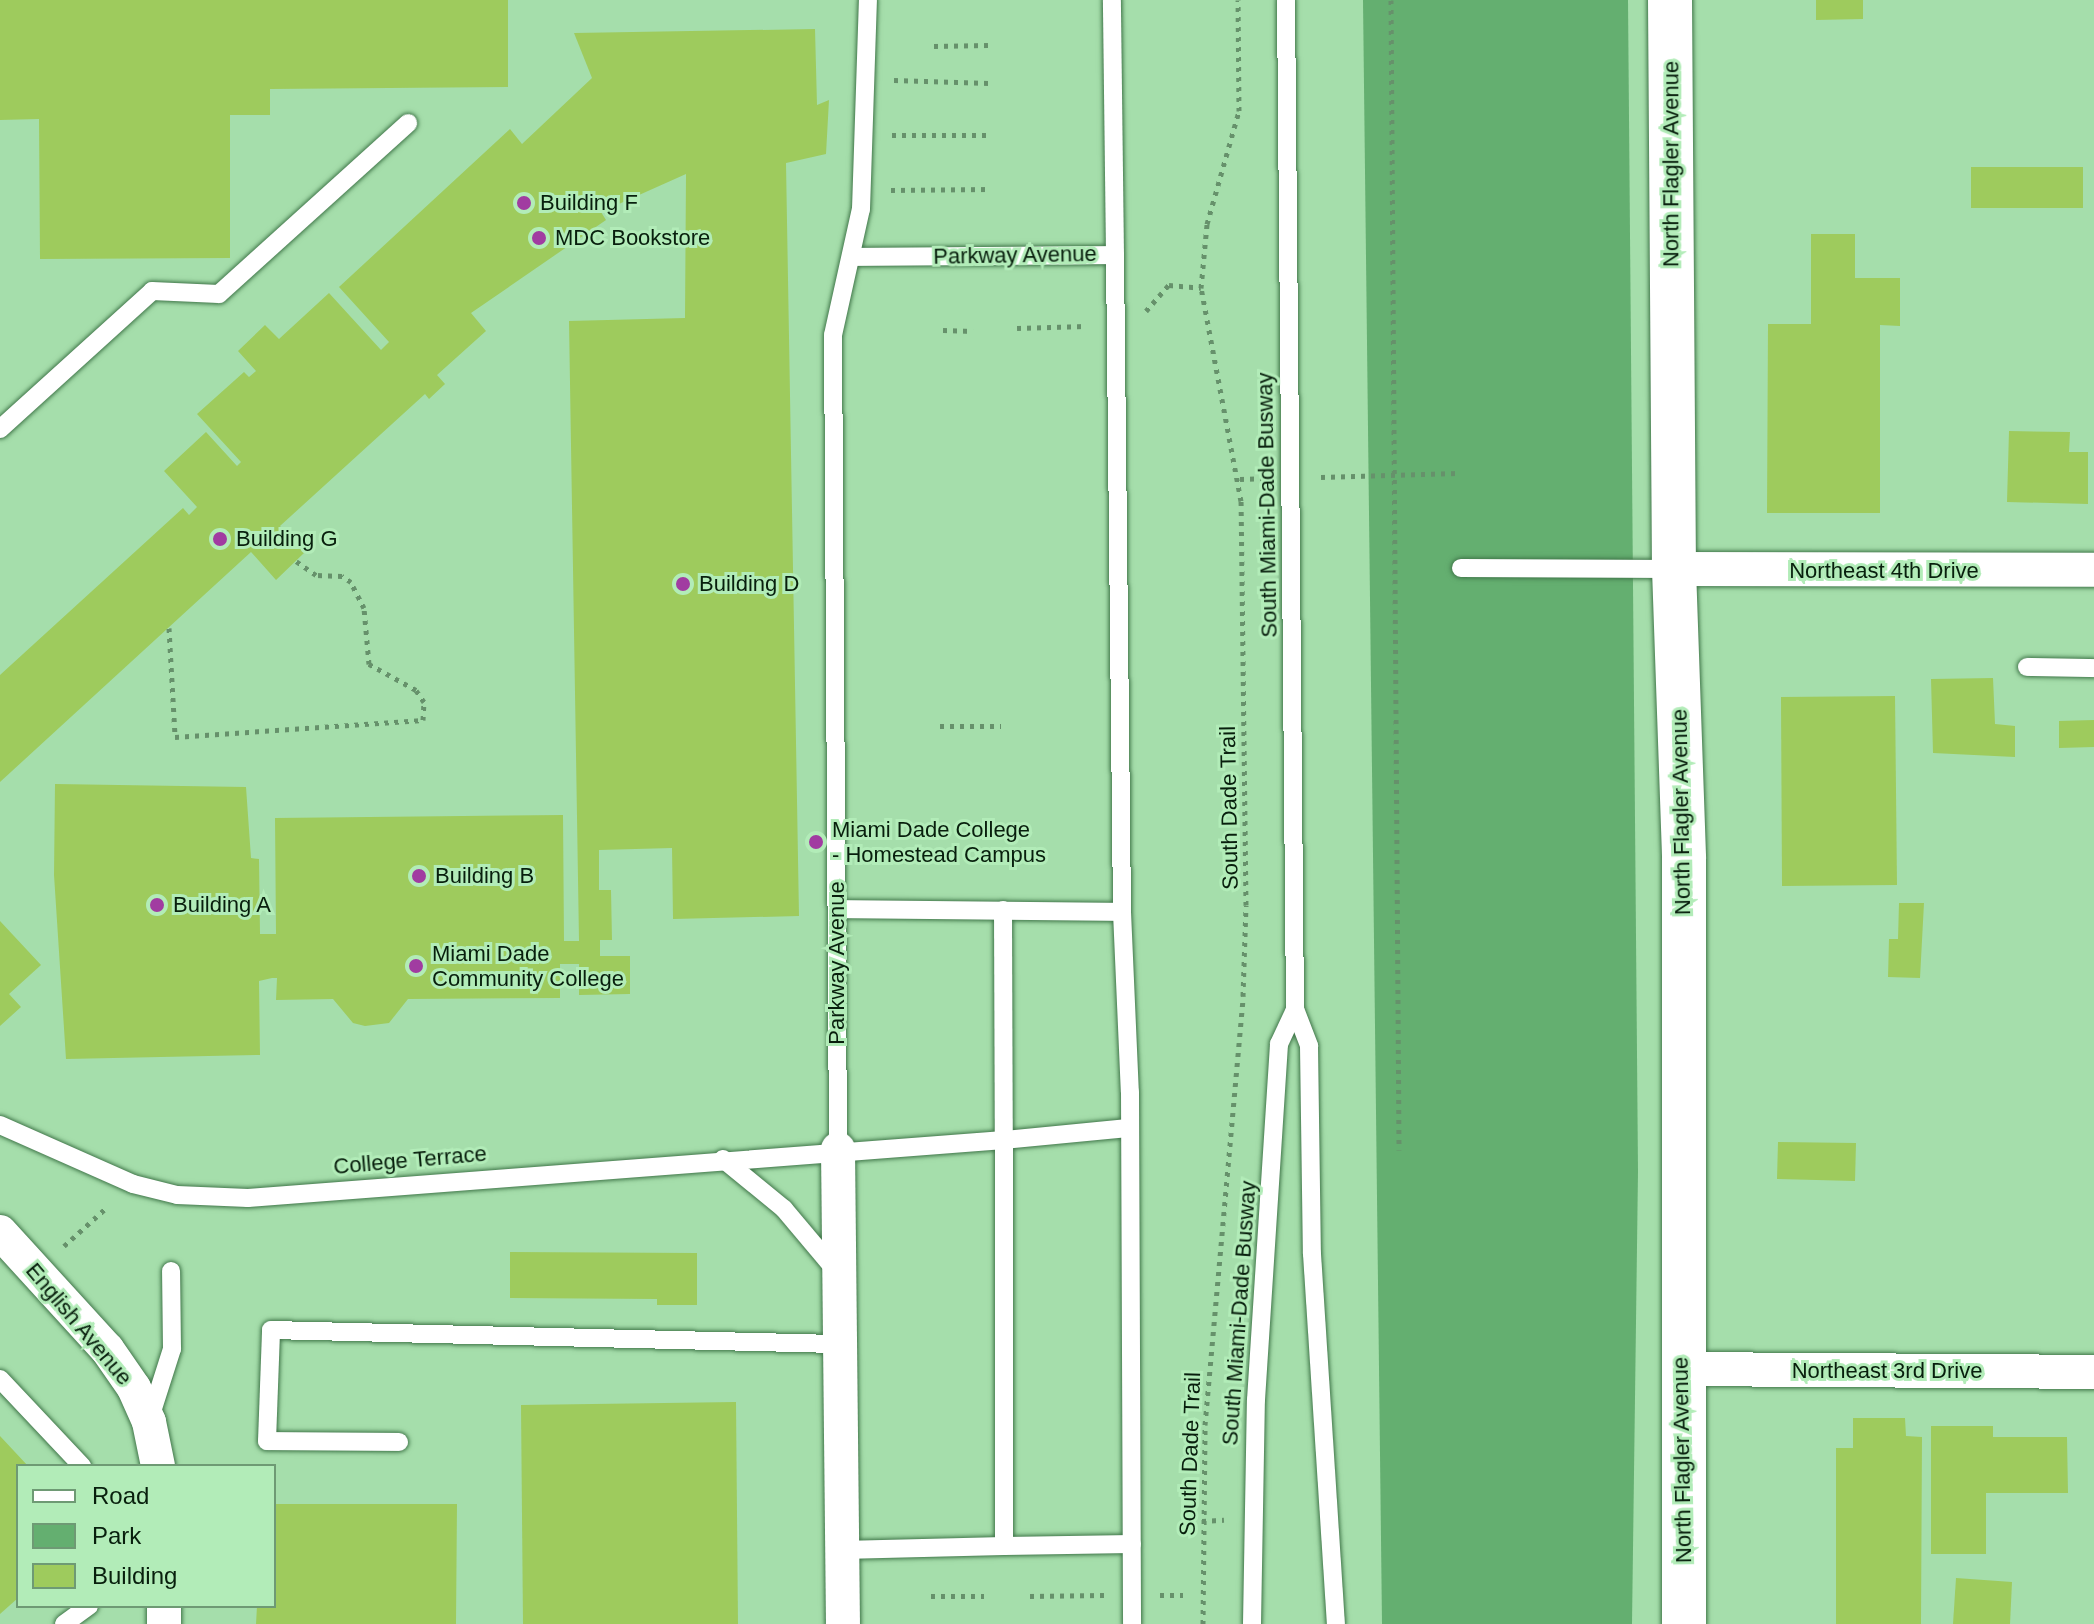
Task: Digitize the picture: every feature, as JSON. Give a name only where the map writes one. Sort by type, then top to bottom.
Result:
[{"type":"street","name":"North Flagler Avenue","points":[[1670,0],[1674,569],[1684,859],[1680,1369],[1684,1624]]},
{"type":"street","name":"Northeast 4th Drive","points":[[1674,569],[2094,570]]},
{"type":"street","name":"Parkway Avenue","points":[[838,1149],[836,1344],[843,1624]]},
{"type":"street","name":"English Avenue","points":[[0,1232],[107,1349],[149,1422],[158,1464]]},
{"type":"street","name":"Northeast 3rd Drive","points":[[1680,1369],[2094,1372]]},
{"type":"lane","name":"Parkway Avenue","points":[[838,1149],[833,335],[861,209],[868,0]]},
{"type":"lane","name":"Parkway Avenue","points":[[852,257],[1115,255],[1112,0]]},
{"type":"lane","name":"South Miami-Dade Busway","points":[[1286,0],[1295,1009],[1309,1046],[1312,1254],[1336,1624]]},
{"type":"lane","points":[[0,429],[152,291],[219,294],[408,123]]},
{"type":"lane","points":[[1115,255],[1122,912],[1129,1128],[1132,1624]]},
{"type":"lane","points":[[1461,568],[1674,569]]},
{"type":"lane","points":[[2027,667],[2094,668]]},
{"type":"lane","points":[[838,909],[1122,912]]},
{"type":"lane","points":[[1003,910],[1004,1546]]},
{"type":"lane","name":"South Miami-Dade Busway","points":[[1252,1624],[1256,1400],[1279,1044],[1295,1009]]},
{"type":"lane","name":"College Terrace","points":[[0,1125],[133,1184],[210,1197],[838,1149],[1004,1140],[1129,1128]]},
{"type":"lane","points":[[723,1159],[784,1209],[837,1272]]},
{"type":"lane","points":[[149,1422],[172,1349],[171,1271]]},
{"type":"lane","points":[[399,1442],[267,1441],[271,1330],[836,1344]]},
{"type":"lane","points":[[0,1379],[80,1464]]},
{"type":"lane","points":[[842,1550],[1132,1544]]},
{"type":"lane","points":[[64,1624],[86,1608]]},
{"type":"path","name":"South Dade Trail","points":[[1203,1624],[1202,1521],[1206,1404],[1246,961],[1240,479],[1206,331],[1201,288],[1207,224],[1239,111],[1238,0]]},
{"type":"path","points":[[1391,0],[1399,1150]]},
{"type":"path","points":[[934,46],[988,45]]},
{"type":"path","points":[[890,80],[989,83]]},
{"type":"path","points":[[891,135],[990,135]]},
{"type":"path","points":[[891,190],[991,189]]},
{"type":"path","points":[[1137,321],[1169,285],[1201,288]]},
{"type":"path","points":[[1017,328],[1095,325]]},
{"type":"path","points":[[943,330],[973,331]]},
{"type":"path","points":[[1332,477],[1458,473]]},
{"type":"path","points":[[1240,479],[1249,478]]},
{"type":"path","points":[[169,628],[175,737],[423,720],[424,702],[416,690],[369,664],[364,608],[351,582],[342,576],[316,575],[296,561]]},
{"type":"path","points":[[940,726],[1001,726]]},
{"type":"path","points":[[54,1254],[105,1209]]},
{"type":"path","points":[[1202,1521],[1224,1520]]},
{"type":"path","points":[[1030,1596],[1105,1595]]},
{"type":"path","points":[[1153,1595],[1183,1595]]},
{"type":"path","points":[[931,1596],[984,1596]]},
{"type":"green space","points":[[1363,0],[1628,0],[1638,1171],[1632,1624],[1382,1624]]},
{"type":"building","points":[[0,0],[508,0],[508,87],[270,89],[270,115],[230,115],[230,258],[40,259],[39,119],[0,120]]},
{"type":"building","points":[[1816,0],[1863,0],[1863,19],[1816,20]]},
{"type":"building","points":[[815,29],[817,105],[829,100],[826,154],[786,163],[799,916],[673,919],[672,848],[599,850],[599,890],[611,890],[612,940],[600,940],[600,956],[630,956],[630,994],[579,995],[579,964],[560,964],[560,998],[408,999],[389,1023],[365,1026],[353,1023],[333,999],[276,1000],[277,978],[272,978],[259,981],[260,1055],[66,1059],[54,875],[55,784],[246,787],[251,858],[259,859],[260,934],[276,934],[275,818],[563,815],[564,941],[579,941],[569,321],[685,318],[686,174],[601,212],[606,220],[471,313],[486,331],[437,375],[445,384],[429,399],[425,394],[280,526],[304,553],[276,580],[251,552],[0,782],[0,675],[183,508],[189,515],[197,507],[164,471],[206,432],[237,466],[241,462],[197,414],[244,372],[249,377],[256,371],[238,351],[265,325],[279,339],[329,293],[381,350],[389,342],[339,287],[510,129],[522,144],[592,78],[574,33]]},
{"type":"building","points":[[1971,167],[2083,167],[2083,208],[1971,208]]},
{"type":"building","points":[[1811,234],[1855,234],[1855,278],[1900,278],[1900,326],[1880,325],[1880,513],[1767,513],[1768,324],[1811,324]]},
{"type":"building","points":[[2009,431],[2070,432],[2069,452],[2088,452],[2088,504],[2007,502]]},
{"type":"building","points":[[1993,678],[1995,724],[2015,726],[2015,757],[1933,753],[1931,679]]},
{"type":"building","points":[[1895,696],[1897,885],[1782,886],[1781,697]]},
{"type":"building","points":[[2094,720],[2094,747],[2059,748],[2059,721]]},
{"type":"building","points":[[1899,903],[1924,903],[1920,978],[1888,977],[1889,939],[1898,939]]},
{"type":"building","points":[[0,921],[41,965],[9,994],[21,1007],[0,1026]]},
{"type":"building","points":[[1778,1142],[1856,1143],[1855,1181],[1777,1179]]},
{"type":"building","points":[[510,1252],[697,1253],[697,1305],[657,1305],[657,1299],[510,1298]]},
{"type":"building","points":[[736,1402],[738,1624],[523,1624],[521,1405]]},
{"type":"building","points":[[1853,1418],[1905,1418],[1906,1436],[1922,1437],[1921,1624],[1836,1624],[1836,1448],[1853,1448]]},
{"type":"building","points":[[1931,1426],[1993,1426],[1993,1437],[2067,1437],[2068,1493],[1986,1493],[1986,1554],[1931,1554]]},
{"type":"building","points":[[0,1436],[26,1464],[16,1464],[16,1600],[0,1614]]},
{"type":"building","points":[[276,1504],[457,1504],[456,1624],[256,1624],[257,1608],[276,1608]]},
{"type":"building","points":[[1956,1578],[2012,1582],[2010,1624],[1953,1624]]},
{"type":"place","name":"Building F","points":[[524,203]]},
{"type":"place","name":"MDC Bookstore","points":[[539,238]]},
{"type":"place","name":"Building G","points":[[220,539]]},
{"type":"place","name":"Building D","points":[[683,584]]},
{"type":"place","name":"Miami Dade College - Homestead Campus","points":[[816,842]]},
{"type":"place","name":"Building B","points":[[419,876]]},
{"type":"place","name":"Building A","points":[[157,905]]},
{"type":"place","name":"Miami Dade Community College","points":[[416,966]]}]
